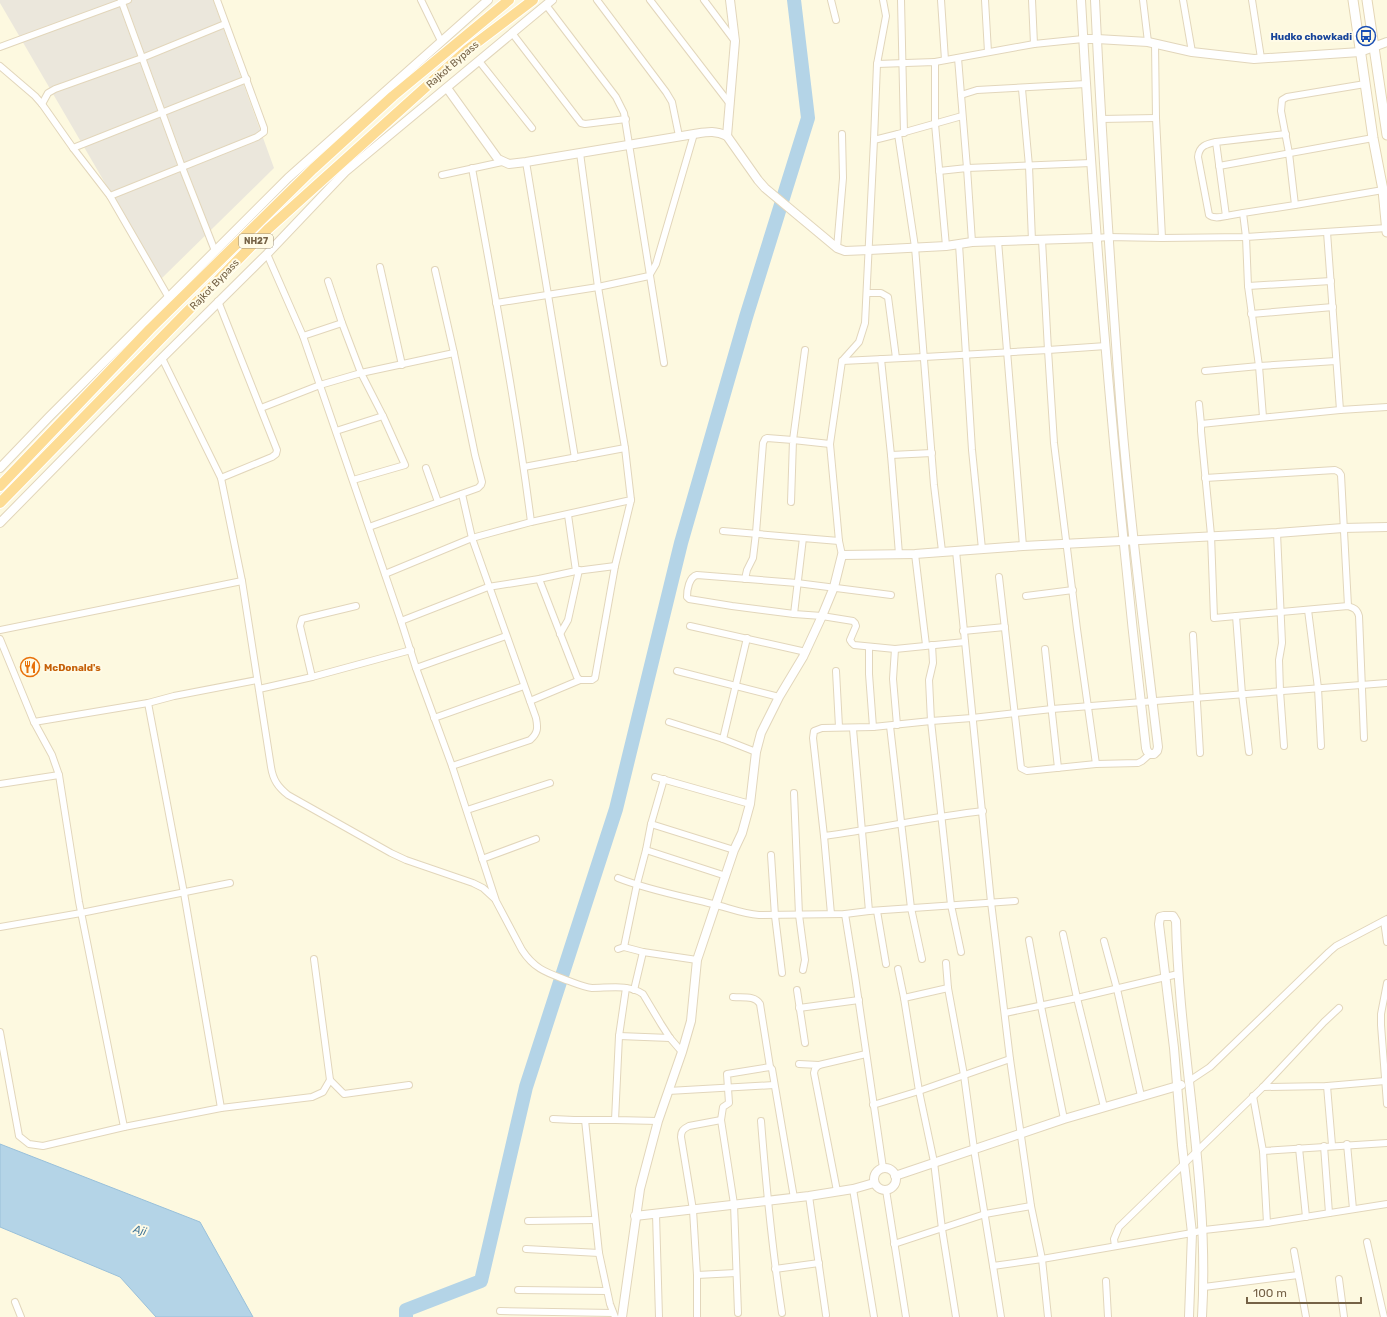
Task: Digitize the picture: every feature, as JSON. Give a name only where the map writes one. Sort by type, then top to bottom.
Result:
[{"type":"highway","name":"Rajkot Bypass","points":[[0,486],[150,329],[313,169],[393,96],[509,0]]},
{"type":"highway","name":"Rajkot Bypass","points":[[0,503],[268,229],[467,50],[533,0]]},
{"type":"main road","points":[[1353,0],[1387,232]]},
{"type":"main road","points":[[1367,0],[1387,135]]},
{"type":"street","points":[[110,196],[257,137],[264,132],[264,128],[217,0]]},
{"type":"street","points":[[421,0],[441,41]]},
{"type":"street","points":[[0,468],[288,178],[487,0]]},
{"type":"street","points":[[597,0],[666,92],[672,102],[680,136]]},
{"type":"street","points":[[650,0],[730,104]]},
{"type":"street","points":[[704,0],[735,41]]},
{"type":"street","points":[[727,136],[735,41],[730,0]]},
{"type":"street","points":[[831,0],[836,20]]},
{"type":"street","points":[[622,1317],[640,1189],[658,1121],[691,1021],[697,960],[734,850],[742,833],[750,804],[756,752],[761,733],[779,697],[806,652],[834,587],[842,555],[839,541],[830,444],[842,361],[859,342],[865,323],[877,64],[886,16],[883,0]]},
{"type":"street","points":[[901,0],[901,134],[915,247],[932,453],[942,551]]},
{"type":"street","points":[[941,0],[945,60]]},
{"type":"street","points":[[985,0],[988,52]]},
{"type":"street","points":[[1032,0],[1034,44]]},
{"type":"street","points":[[1081,0],[1091,163],[1106,346],[1140,702],[1146,748],[1147,752],[1150,754]]},
{"type":"street","points":[[999,577],[1020,768],[1027,771],[1096,764],[1138,763],[1150,754],[1154,754],[1158,747],[1134,540],[1118,372],[1108,236],[1095,0]]},
{"type":"street","points":[[1143,0],[1152,43],[1162,238]]},
{"type":"street","points":[[1183,0],[1192,52]]},
{"type":"street","points":[[1252,0],[1261,58]]},
{"type":"street","points":[[0,47],[124,1],[142,58],[162,113],[215,251]]},
{"type":"street","points":[[0,524],[218,301],[267,254],[345,172],[549,2],[616,97],[626,119],[628,145],[664,363]]},
{"type":"street","points":[[42,104],[48,93],[55,89],[142,58],[225,24]]},
{"type":"street","points":[[512,33],[581,123],[585,124],[626,119]]},
{"type":"street","points":[[877,64],[935,62],[1034,44],[1083,39],[1152,43],[1192,52],[1261,58],[1360,52],[1387,42]]},
{"type":"street","points":[[958,58],[972,242]]},
{"type":"street","points":[[479,61],[532,128]]},
{"type":"street","points":[[935,62],[935,124],[946,246]]},
{"type":"street","points":[[0,66],[35,96],[42,104],[73,148],[110,196],[169,298]]},
{"type":"street","points":[[73,148],[246,79]]},
{"type":"street","points":[[960,95],[977,90],[1022,89],[1086,84]]},
{"type":"street","points":[[1295,205],[1289,153],[1281,111],[1282,100],[1287,97],[1365,84]]},
{"type":"street","points":[[447,88],[498,159],[502,162]]},
{"type":"street","points":[[1022,89],[1029,166],[1032,241]]},
{"type":"street","points":[[874,140],[901,134],[962,116]]},
{"type":"street","points":[[1101,119],[1156,118]]},
{"type":"street","points":[[442,175],[502,162],[514,164],[680,136],[714,132],[727,136],[765,188],[837,248],[845,251],[946,246],[972,242],[1032,241],[1097,238],[1108,236],[1162,238],[1246,237],[1387,228]]},
{"type":"street","points":[[496,303],[598,287],[649,276],[656,264],[694,134]]},
{"type":"street","points":[[837,248],[843,178],[842,134]]},
{"type":"street","points":[[1286,134],[1216,142],[1204,145],[1198,152],[1198,157],[1209,215],[1211,217],[1216,218],[1382,190]]},
{"type":"street","points":[[1219,166],[1373,138]]},
{"type":"street","points":[[1216,142],[1226,216]]},
{"type":"street","points":[[530,701],[580,680],[588,681],[595,678],[615,566],[631,500],[625,448],[598,287],[580,153]]},
{"type":"street","points":[[526,162],[575,458]]},
{"type":"street","points":[[939,171],[967,168],[1091,163]]},
{"type":"street","points":[[472,168],[524,467],[531,522]]},
{"type":"street","points":[[1243,213],[1246,237],[1248,286],[1259,366],[1263,418]]},
{"type":"street","points":[[1327,232],[1340,410]]},
{"type":"street","points":[[1042,240],[1054,444],[1077,629],[1096,764]]},
{"type":"street","points":[[998,241],[1023,546]]},
{"type":"street","points":[[959,244],[972,450],[982,549]]},
{"type":"street","points":[[267,254],[303,336],[402,621],[416,668],[452,766],[496,901],[526,957],[538,968],[550,975],[582,986],[592,988],[612,986],[639,990],[644,994],[670,1038],[682,1052]]},
{"type":"street","points":[[380,267],[402,365]]},
{"type":"street","points":[[369,527],[462,494],[482,485],[435,270]]},
{"type":"street","points":[[1248,286],[1331,281]]},
{"type":"street","points":[[328,282],[361,373],[383,416],[405,465],[353,480]]},
{"type":"street","points":[[867,293],[881,293],[888,296],[896,358]]},
{"type":"street","points":[[218,301],[277,450],[276,454],[221,478]]},
{"type":"street","points":[[1251,314],[1333,307]]},
{"type":"street","points":[[303,336],[342,323]]},
{"type":"street","points":[[842,361],[924,358],[1106,346]]},
{"type":"street","points":[[791,502],[793,440],[805,350]]},
{"type":"street","points":[[261,408],[320,385],[361,373],[454,353]]},
{"type":"street","points":[[162,358],[221,478],[242,581],[272,775],[276,783],[281,790],[288,795],[391,853],[406,860],[473,883],[483,888],[496,901]]},
{"type":"street","points":[[881,359],[899,554]]},
{"type":"street","points":[[1205,371],[1336,361]]},
{"type":"street","points":[[1199,404],[1211,535],[1214,618],[1348,606],[1354,608],[1359,616],[1363,684],[1364,738]]},
{"type":"street","points":[[1202,424],[1340,410],[1387,407]]},
{"type":"street","points":[[336,431],[383,416]]},
{"type":"street","points":[[745,579],[747,570],[753,558],[764,439],[772,438],[830,444]]},
{"type":"street","points":[[524,467],[625,448]]},
{"type":"street","points":[[891,455],[932,453]]},
{"type":"street","points":[[426,468],[438,502]]},
{"type":"street","points":[[1205,478],[1335,470],[1339,472],[1341,475],[1348,606]]},
{"type":"street","points":[[452,766],[530,740],[536,735],[538,728],[536,718],[488,587],[472,538],[462,494]]},
{"type":"street","points":[[385,574],[472,538],[531,522],[631,500]]},
{"type":"street","points":[[560,634],[568,620],[577,571],[568,515]]},
{"type":"street","points":[[842,555],[915,554],[1023,546],[1387,526]]},
{"type":"street","points":[[723,531],[839,541]]},
{"type":"street","points":[[1277,533],[1282,643],[1279,660],[1280,691],[1284,746]]},
{"type":"street","points":[[794,614],[803,538]]},
{"type":"street","points":[[956,551],[991,902],[1010,1059],[1031,1206],[1042,1259],[1048,1317]]},
{"type":"street","points":[[915,554],[932,663],[929,680],[931,721],[951,905],[961,952]]},
{"type":"street","points":[[402,621],[488,587],[577,571],[615,566]]},
{"type":"street","points":[[891,595],[797,583],[697,575],[691,579],[687,597],[689,599],[725,605],[853,621],[856,626],[851,637],[852,643],[869,647],[895,649],[965,642]]},
{"type":"street","points":[[539,579],[577,677],[580,680]]},
{"type":"street","points":[[0,630],[242,581]]},
{"type":"street","points":[[1026,596],[1073,590]]},
{"type":"street","points":[[312,677],[300,626],[302,619],[356,606]]},
{"type":"street","points":[[1308,610],[1318,688],[1321,746]]},
{"type":"street","points":[[1236,616],[1242,694],[1249,752]]},
{"type":"street","points":[[690,626],[806,652]]},
{"type":"street","points":[[963,631],[1005,627]]},
{"type":"street","points":[[1193,635],[1200,753]]},
{"type":"street","points":[[416,668],[506,636]]},
{"type":"street","points":[[723,739],[747,638]]},
{"type":"street","points":[[0,639],[34,722],[52,754],[59,775],[81,913],[124,1127]]},
{"type":"street","points":[[869,647],[869,674],[873,727]]},
{"type":"street","points":[[895,649],[893,679],[893,725],[901,823],[911,908],[922,958]]},
{"type":"street","points":[[1045,649],[1058,768]]},
{"type":"street","points":[[259,689],[312,677],[411,650]]},
{"type":"street","points":[[677,671],[779,697]]},
{"type":"street","points":[[836,671],[839,727]]},
{"type":"street","points":[[34,722],[148,703],[174,696],[257,680]]},
{"type":"street","points":[[831,914],[813,738],[814,731],[822,728],[873,727],[1052,709],[1387,683]]},
{"type":"street","points":[[434,718],[524,686]]},
{"type":"street","points":[[148,703],[184,893],[221,1108]]},
{"type":"street","points":[[669,722],[723,739],[756,752]]},
{"type":"street","points":[[853,728],[869,911]]},
{"type":"street","points":[[0,784],[59,775]]},
{"type":"street","points":[[655,777],[750,804]]},
{"type":"street","points":[[664,779],[651,824],[646,850],[621,948],[697,960]]},
{"type":"street","points":[[466,810],[550,783]]},
{"type":"street","points":[[794,793],[799,915],[805,960],[803,970]]},
{"type":"street","points":[[824,836],[862,831],[941,816],[983,811]]},
{"type":"street","points":[[651,824],[734,850]]},
{"type":"street","points":[[482,859],[536,839]]},
{"type":"street","points":[[646,850],[726,876]]},
{"type":"street","points":[[771,855],[775,916],[782,973]]},
{"type":"street","points":[[618,878],[646,888],[749,914],[775,916],[845,914],[1014,901]]},
{"type":"street","points":[[0,928],[230,883]]},
{"type":"street","points":[[877,911],[886,964]]},
{"type":"street","points":[[845,914],[883,1168]]},
{"type":"street","points":[[1189,1317],[1192,1233],[1174,1048],[1159,924],[1160,917],[1164,916],[1173,916],[1176,921],[1178,974],[1204,1230],[1204,1287],[1202,1317]]},
{"type":"street","points":[[895,1176],[1064,1119],[1177,1087],[1210,1067],[1333,949],[1386,920],[1387,942]]},
{"type":"street","points":[[1063,934],[1104,1107]]},
{"type":"street","points":[[1029,940],[1064,1119]]},
{"type":"street","points":[[1104,941],[1117,989],[1141,1096]]},
{"type":"street","points":[[634,990],[643,952]]},
{"type":"street","points":[[314,959],[330,1080],[344,1094],[409,1085]]},
{"type":"street","points":[[946,963],[948,988],[964,1075],[974,1149],[1001,1317]]},
{"type":"street","points":[[898,968],[919,1091],[934,1162],[942,1229],[956,1317]]},
{"type":"street","points":[[1005,1013],[1117,989],[1178,974]]},
{"type":"street","points":[[1387,983],[1381,1014],[1387,1104]]},
{"type":"street","points":[[615,1120],[619,1036],[626,988]]},
{"type":"street","points":[[904,998],[948,988]]},
{"type":"street","points":[[797,990],[805,1043]]},
{"type":"street","points":[[733,997],[754,998],[758,1000],[760,1004],[794,1198]]},
{"type":"street","points":[[799,1008],[859,1000]]},
{"type":"street","points":[[1115,1246],[1114,1239],[1119,1227],[1263,1087],[1339,1008]]},
{"type":"street","points":[[0,1032],[19,1136],[29,1144],[43,1146],[124,1127],[221,1108],[312,1097],[323,1092],[330,1080]]},
{"type":"street","points":[[619,1036],[670,1038]]},
{"type":"street","points":[[799,1064],[819,1065],[866,1054]]},
{"type":"street","points":[[873,1105],[919,1091],[1010,1059]]},
{"type":"street","points":[[819,1065],[815,1069],[814,1073],[837,1191]]},
{"type":"street","points":[[738,1313],[734,1204],[721,1120],[723,1107],[729,1103],[727,1074],[770,1067]]},
{"type":"street","points":[[1263,1087],[1327,1086],[1385,1082]]},
{"type":"street","points":[[668,1091],[774,1085]]},
{"type":"street","points":[[1327,1086],[1332,1145]]},
{"type":"street","points":[[1253,1096],[1263,1151],[1267,1223]]},
{"type":"street","points":[[553,1119],[658,1121]]},
{"type":"street","points":[[500,1311],[614,1315],[599,1253],[585,1120]]},
{"type":"street","points":[[697,1317],[697,1275],[693,1210],[681,1132],[684,1128],[689,1126],[721,1120]]},
{"type":"street","points":[[761,1121],[775,1269],[782,1313]]},
{"type":"street","points":[[1263,1151],[1347,1144],[1387,1143]]},
{"type":"street","points":[[1347,1144],[1353,1209]]},
{"type":"street","points":[[1324,1146],[1329,1213]]},
{"type":"street","points":[[1299,1148],[1306,1217]]},
{"type":"street","points":[[883,1168],[889,1168],[895,1176],[895,1184],[886,1190],[879,1188],[874,1183],[874,1175],[883,1168]]},
{"type":"street","points":[[635,1216],[809,1196],[853,1189],[874,1183]]},
{"type":"street","points":[[853,1189],[874,1317]]},
{"type":"street","points":[[886,1190],[906,1317]]},
{"type":"street","points":[[809,1196],[826,1315]]},
{"type":"street","points":[[993,1266],[1042,1259],[1204,1230],[1267,1223],[1387,1204]]},
{"type":"street","points":[[894,1244],[985,1214],[1031,1206]]},
{"type":"street","points":[[656,1214],[659,1317]]},
{"type":"street","points":[[528,1221],[595,1220]]},
{"type":"street","points":[[1367,1242],[1384,1317]]},
{"type":"street","points":[[526,1249],[599,1253]]},
{"type":"street","points":[[1294,1251],[1306,1317]]},
{"type":"street","points":[[775,1269],[819,1262]]},
{"type":"street","points":[[697,1275],[736,1273]]},
{"type":"street","points":[[1204,1287],[1298,1275]]},
{"type":"street","points":[[1339,1279],[1344,1317]]},
{"type":"street","points":[[1106,1281],[1108,1317]]},
{"type":"street","points":[[518,1290],[607,1291]]},
{"type":"street","points":[[15,1302],[21,1317]]},
{"type":"shaded area","points":[[0,0],[213,0],[274,168],[161,279],[0,3]]},
{"type":"water","name":"Aji","points":[[0,1144],[200,1222],[253,1317],[156,1317],[120,1277],[0,1227]]},
{"type":"waterway","points":[[406,1317],[406,1310],[481,1281],[526,1087],[616,809],[681,543],[746,317],[808,118],[794,0]]},
{"type":"place","name":"Hudko chowkadi","points":[[1366,36]]},
{"type":"place","name":"McDonald's","points":[[30,667]]}]
